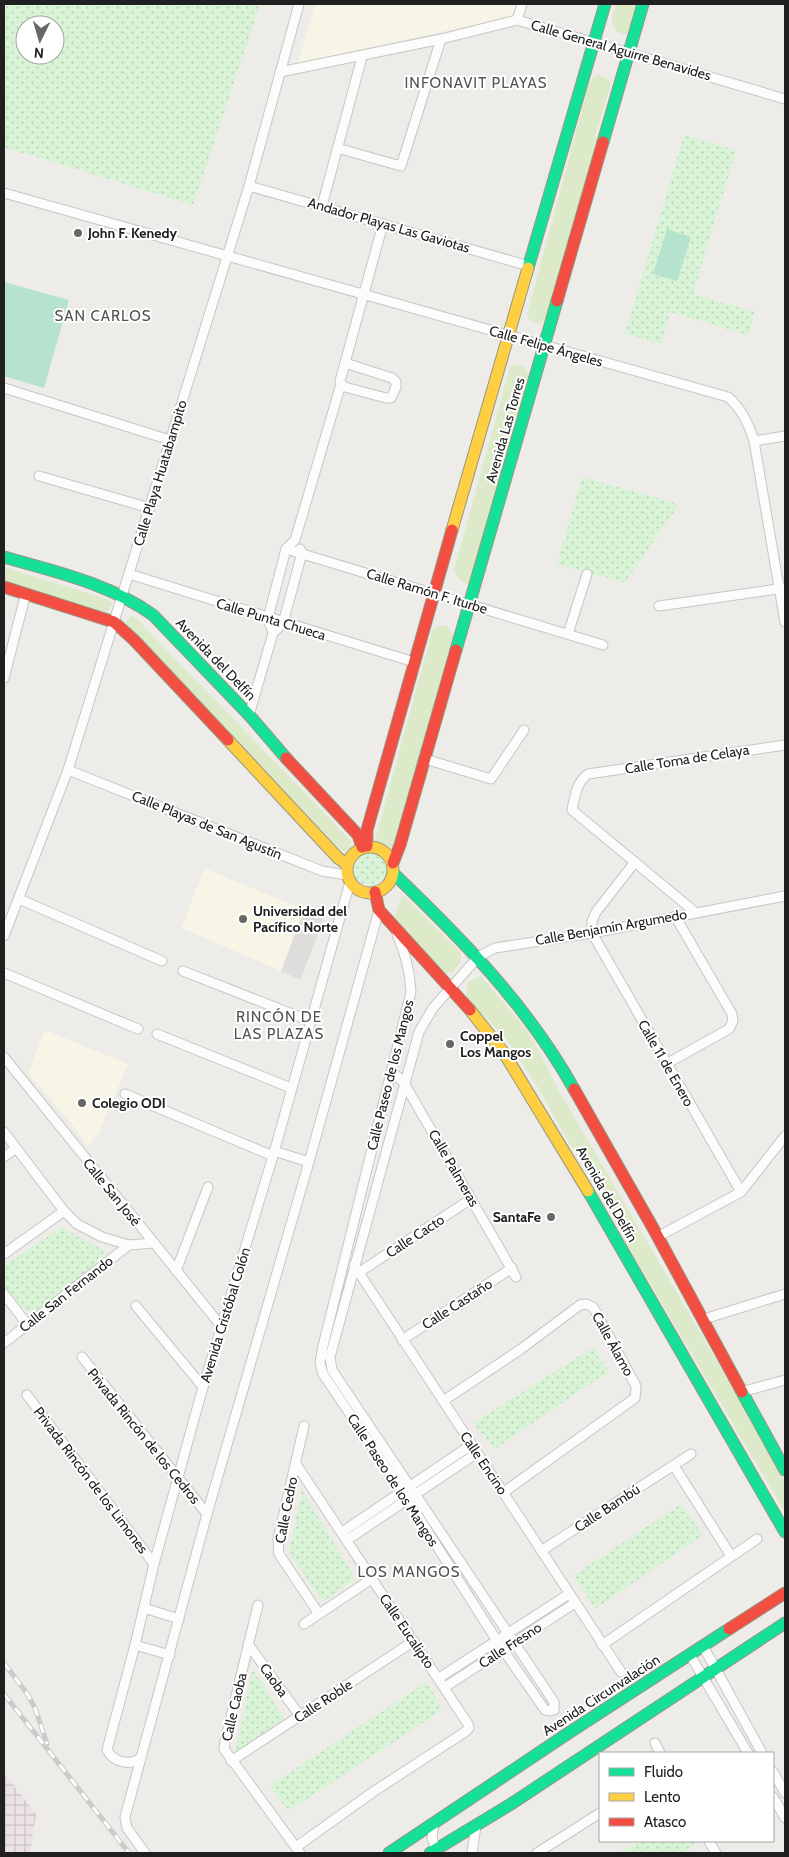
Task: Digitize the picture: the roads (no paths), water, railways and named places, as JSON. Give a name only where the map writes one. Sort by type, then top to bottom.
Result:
[{"type":"street","name":"Calle Playa Huatabampito","points":[[4,936],[68,770],[249,186],[299,4]]},
{"type":"street","points":[[517,20],[522,4]]},
{"type":"street","name":"Avenida Las Torres","points":[[364,847],[367,830],[414,662],[605,4]]},
{"type":"street","name":"Avenida Las Torres","points":[[393,868],[643,4]]},
{"type":"street","name":"Calle General Aguirre Benavides","points":[[280,72],[362,57],[517,20],[785,99]]},
{"type":"street","points":[[337,148],[402,166],[441,39]]},
{"type":"street","points":[[322,206],[362,57]]},
{"type":"street","name":"Andador Playas Las Gaviotas","points":[[249,186],[529,266]]},
{"type":"street","name":"Calle Felipe Ángeles","points":[[4,193],[728,397],[736,404],[750,426],[754,441]]},
{"type":"street","points":[[273,633],[268,618],[286,549],[295,540],[341,384],[340,380],[383,224]]},
{"type":"street","points":[[341,384],[345,387],[386,398],[391,398],[396,387],[396,382],[392,378],[346,363]]},
{"type":"street","points":[[4,388],[170,440]]},
{"type":"street","points":[[785,436],[754,441],[782,588],[785,622]]},
{"type":"street","points":[[39,476],[150,508]]},
{"type":"street","points":[[249,716],[273,633],[282,623],[302,553],[295,540]]},
{"type":"street","name":"Calle Ramón F. Iturbe","points":[[286,549],[602,645]]},
{"type":"street","name":"Avenida del Delfín","points":[[4,556],[91,582],[123,594],[154,615],[249,716],[304,779],[358,835],[364,847]]},
{"type":"street","name":"Calle Punta Chueca","points":[[129,574],[282,623],[414,662]]},
{"type":"street","points":[[568,634],[587,574]]},
{"type":"street","points":[[4,587],[114,622],[134,640],[338,858],[357,889],[363,892],[375,892],[386,887],[391,881],[393,868],[386,852],[381,849],[364,847],[354,853],[348,874]]},
{"type":"street","points":[[659,606],[782,588]]},
{"type":"street","points":[[4,678],[26,593]]},
{"type":"street","points":[[425,759],[491,780],[524,730]]},
{"type":"street","name":"Calle Toma de Celaya","points":[[635,862],[572,810],[578,785],[588,774],[785,745]]},
{"type":"street","name":"Calle Playas de San Agustín","points":[[68,770],[322,871],[348,874]]},
{"type":"street","points":[[592,933],[592,921],[596,912],[635,862],[695,912]]},
{"type":"street","name":"Avenida del Delfín","points":[[393,868],[478,957],[552,1050],[659,1236],[785,1470]]},
{"type":"street","name":"Avenida Cristóbal Colón","points":[[140,1758],[137,1761],[128,1763],[110,1756],[107,1750],[135,1646],[154,1564],[203,1387],[273,1154],[348,874]]},
{"type":"street","name":"Avenida del Delfín","points":[[375,892],[379,910],[482,1023],[504,1053],[557,1138],[785,1532]]},
{"type":"street","name":"Calle Benjamín Argumedo","points":[[451,988],[478,957],[495,948],[592,933],[785,896]]},
{"type":"street","points":[[19,900],[162,961]]},
{"type":"street","points":[[145,1853],[127,1828],[125,1817],[207,1514],[309,1162],[379,910]]},
{"type":"street","points":[[666,1064],[729,1029],[733,1021],[732,1014],[676,916]]},
{"type":"street","name":"Calle Paseo de los Mangos","points":[[394,927],[407,958],[411,992],[323,1346],[320,1363],[322,1374],[406,1489],[416,1494],[554,1702],[554,1710],[550,1712],[545,1710],[504,1649],[496,1641],[407,1500],[406,1489],[332,1370],[330,1363],[330,1357],[356,1270],[419,1032],[433,1008],[451,988]]},
{"type":"street","name":"Calle 11 de Enero","points":[[592,933],[666,1064],[742,1192]]},
{"type":"street","points":[[183,971],[310,1021]]},
{"type":"street","points":[[4,973],[138,1029]]},
{"type":"street","points":[[157,1034],[291,1088]]},
{"type":"street","name":"Calle San José","points":[[4,1056],[222,1327]]},
{"type":"street","name":"Calle Palmeras","points":[[392,1071],[404,1083],[516,1277]]},
{"type":"street","points":[[126,1094],[256,1149],[309,1162]]},
{"type":"street","points":[[4,1132],[64,1211],[77,1224],[102,1237],[129,1245],[153,1243]]},
{"type":"street","points":[[659,1236],[742,1192],[785,1136]]},
{"type":"street","points":[[4,1157],[16,1148]]},
{"type":"street","points":[[176,1271],[208,1187]]},
{"type":"street","name":"Calle Cacto","points":[[356,1270],[471,1199]]},
{"type":"street","points":[[4,1254],[64,1211]]},
{"type":"street","name":"Calle San Fernando","points":[[4,1343],[129,1245]]},
{"type":"street","name":"Calle Encino","points":[[345,1254],[504,1492],[621,1672]]},
{"type":"street","name":"Calle Castaño","points":[[402,1340],[512,1268]]},
{"type":"street","points":[[4,1294],[27,1324]]},
{"type":"street","points":[[704,1319],[785,1294]]},
{"type":"street","name":"Calle Álamo","points":[[443,1401],[521,1349],[580,1305],[586,1304],[593,1307],[636,1386],[635,1398],[504,1492]]},
{"type":"street","points":[[136,1306],[203,1387]]},
{"type":"street","name":"Privada Rincón de los Cedros","points":[[82,1357],[207,1514]]},
{"type":"street","points":[[742,1392],[785,1380]]},
{"type":"street","name":"Privada Rincón de los Limones","points":[[27,1395],[154,1564]]},
{"type":"street","name":"Calle Cedro","points":[[304,1426],[278,1539],[278,1548],[279,1554],[319,1614]]},
{"type":"street","points":[[344,1536],[406,1489],[471,1445]]},
{"type":"street","points":[[344,1536],[407,1500],[477,1453]]},
{"type":"street","name":"Calle Bambú","points":[[541,1551],[692,1454]]},
{"type":"street","name":"Calle Eucalipto","points":[[296,1464],[468,1724]]},
{"type":"street","points":[[674,1466],[731,1556]]},
{"type":"street","points":[[602,1645],[757,1539]]},
{"type":"street","points":[[304,1624],[373,1578]]},
{"type":"street","name":"Avenida Circunvalación","points":[[390,1853],[434,1822],[785,1593]]},
{"type":"street","name":"Calle Fresno","points":[[439,1678],[569,1594]]},
{"type":"street","name":"Calle Fresno","points":[[445,1688],[575,1603]]},
{"type":"street","name":"Calle Caoba","points":[[258,1605],[224,1749],[298,1850],[373,1792],[465,1732],[469,1728],[468,1724]]},
{"type":"street","points":[[144,1608],[179,1619]]},
{"type":"street","points":[[434,1822],[432,1838],[437,1853],[452,1840],[785,1623]]},
{"type":"street","name":"Calle Roble","points":[[231,1761],[414,1641]]},
{"type":"street","name":"Caoba","points":[[248,1644],[300,1716]]},
{"type":"street","points":[[135,1646],[170,1655]]},
{"type":"street","points":[[704,1646],[761,1752]]},
{"type":"street","points":[[690,1655],[747,1752]]},
{"type":"street","points":[[721,1706],[732,1698]]},
{"type":"street","points":[[655,1743],[660,1752]]},
{"type":"street","points":[[774,1774],[785,1793]]},
{"type":"street","points":[[774,1798],[784,1813]]},
{"type":"street","points":[[537,1853],[599,1814]]},
{"type":"street","points":[[472,1853],[476,1826]]},
{"type":"street","points":[[710,1842],[716,1853]]},
{"type":"railway","points":[[4,1663],[28,1695],[35,1708],[47,1744]]},
{"type":"railway","points":[[4,1694],[129,1853]]},
{"type":"place","name":"John F. Kenedy","points":[[78,233]]},
{"type":"place","name":"Universidad del Pacífico Norte","points":[[243,919]]},
{"type":"place","name":"Coppel Los Mangos","points":[[450,1044]]},
{"type":"place","name":"Colegio ODI","points":[[82,1103]]},
{"type":"place","name":"SantaFe","points":[[551,1217]]},
{"type":"district","name":"INFONAVIT PLAYAS","points":[[476,83]]},
{"type":"district","name":"SAN CARLOS","points":[[103,316]]},
{"type":"district","name":"RINCÓN DE LAS PLAZAS","points":[[279,1026]]},
{"type":"district","name":"LOS MANGOS","points":[[409,1572]]}]
